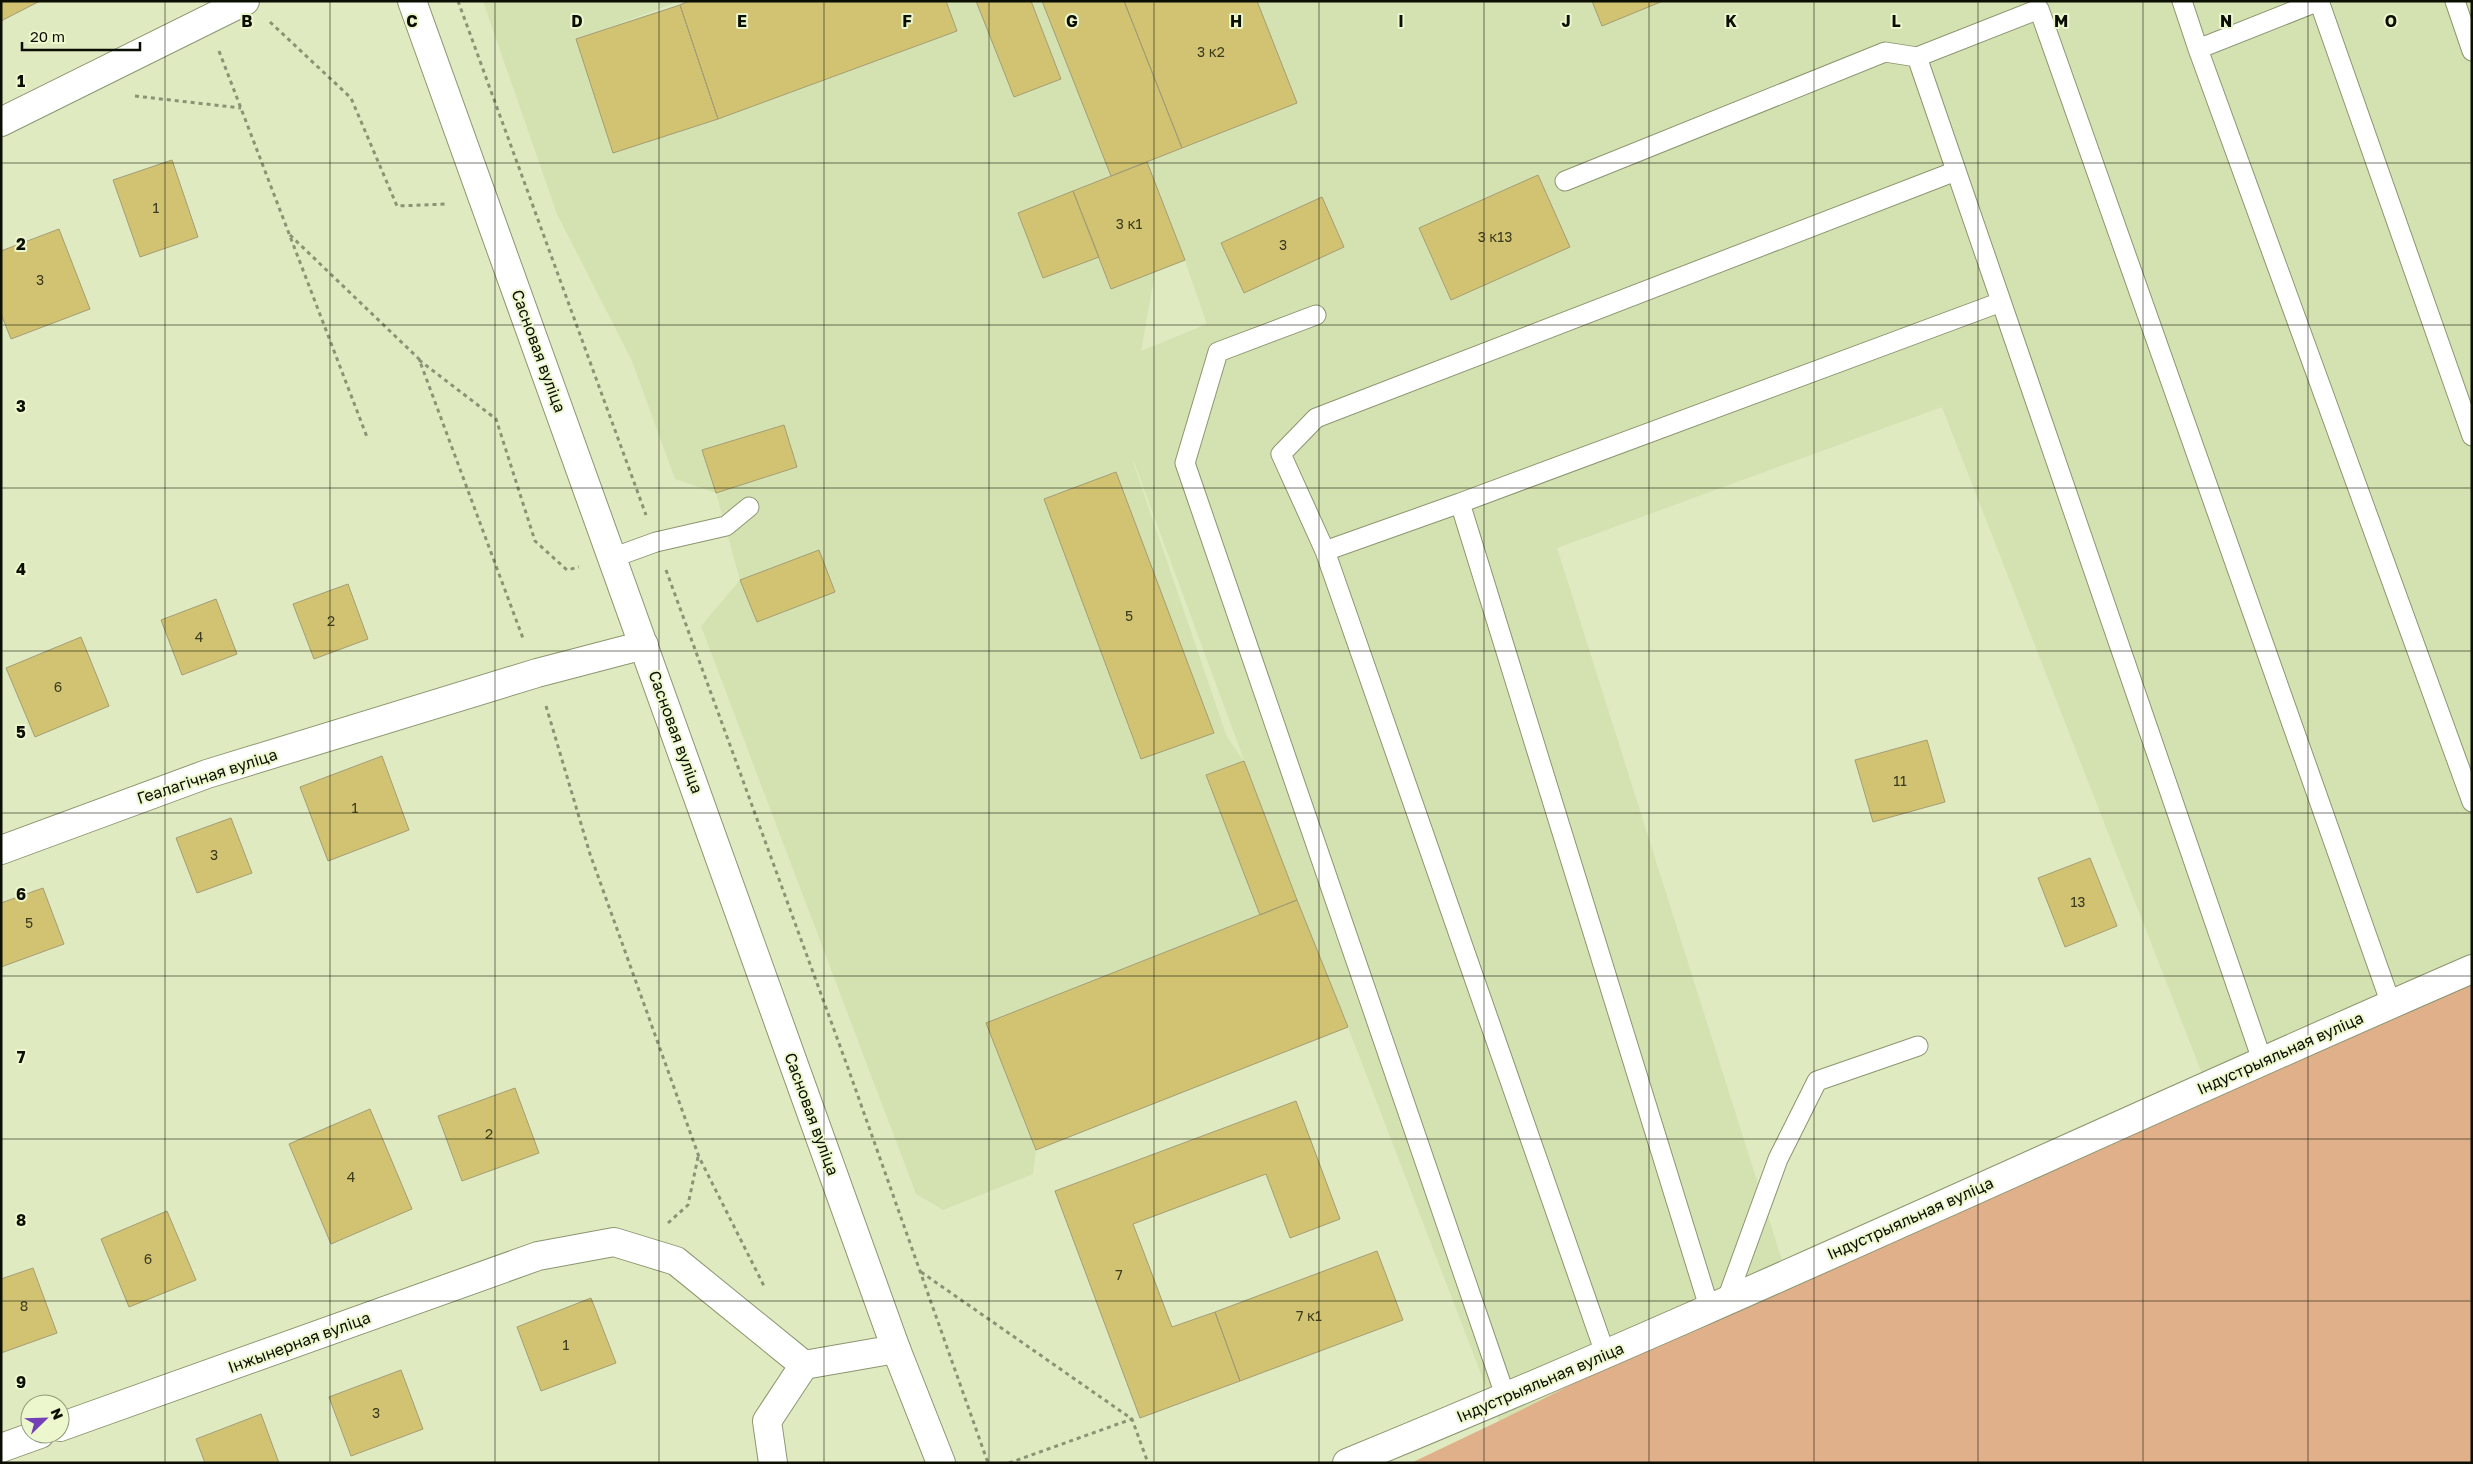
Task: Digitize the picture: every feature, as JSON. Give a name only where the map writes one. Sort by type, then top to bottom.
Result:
[{"type":"street","points":[[1,122],[245,1]]},
{"type":"street","name":"Сасновая вуліца","points":[[412,1],[896,1349],[941,1463]]},
{"type":"street","name":"Геалагічная вуліца","points":[[1,850],[207,774],[536,673],[644,645]]},
{"type":"street","name":"Індустрыяльная вуліца","points":[[1347,1463],[1506,1398],[2262,1060],[2472,969]]},
{"type":"street","name":"Інжынерная вуліца","points":[[70,1423],[538,1256],[614,1242],[676,1261],[804,1365]]},
{"type":"street","points":[[773,1463],[767,1421],[804,1365],[896,1349]]},
{"type":"street","points":[[1,1448],[20,1441]]},
{"type":"lane","points":[[2182,1],[2472,802]]},
{"type":"lane","points":[[2198,49],[2319,1],[2472,436]]},
{"type":"lane","points":[[2454,1],[2472,52]]},
{"type":"lane","points":[[1565,181],[1885,52],[1917,57],[2043,5],[2391,1004]]},
{"type":"lane","points":[[1917,57],[2262,1060]]},
{"type":"lane","points":[[1605,1353],[1325,551],[1281,454],[1316,418],[1956,171]]},
{"type":"lane","points":[[1325,551],[1460,504],[2001,302]]},
{"type":"lane","points":[[1316,315],[1218,352],[1185,463],[1506,1398]]},
{"type":"lane","points":[[1460,504],[1718,1303]]},
{"type":"lane","points":[[612,558],[656,542],[726,526],[749,507]]},
{"type":"lane","points":[[1718,1303],[1778,1159],[1817,1081],[1918,1046]]},
{"type":"path","points":[[458,1],[656,542],[988,1463]]},
{"type":"path","points":[[208,20],[367,437]]},
{"type":"path","points":[[268,21],[352,98],[397,206],[486,203]]},
{"type":"path","points":[[127,95],[242,108]]},
{"type":"path","points":[[290,236],[419,359],[496,419],[535,541],[567,570],[612,558]]},
{"type":"path","points":[[419,359],[536,673],[590,854],[698,1157],[764,1287]]},
{"type":"path","points":[[637,1249],[688,1205],[698,1157]]},
{"type":"path","points":[[920,1271],[1132,1419],[1148,1463]]},
{"type":"path","points":[[1008,1463],[1132,1419]]},
{"type":"shaded area","points":[[483,1],[680,1],[602,30],[689,1],[2472,1],[2472,972],[2210,1094],[1942,407],[1557,548],[1787,1276],[1499,1421],[1348,1027],[1036,1150],[1033,1174],[943,1210],[916,1194],[701,626],[740,580],[716,493],[675,479],[632,361],[557,214]],"holes":[[[1185,261],[1207,324],[1141,351],[1155,272]],[[1134,462],[1255,790],[1244,761],[1227,737]]]},
{"type":"shaded area","points":[[2472,972],[2472,1463],[1411,1463],[1499,1421],[1787,1276]]},
{"type":"building","points":[[1,1],[40,1],[1,21]]},
{"type":"building","points":[[689,1],[946,1],[957,31],[718,119],[680,5]]},
{"type":"building","points":[[976,1],[1031,1],[1061,79],[1014,97]]},
{"type":"building","points":[[1042,1],[1124,1],[1182,148],[1111,176]]},
{"type":"building","points":[[1124,1],[1257,1],[1297,103],[1182,148]]},
{"type":"building","points":[[1592,1],[1663,1],[1602,26]]},
{"type":"building","points":[[680,5],[718,119],[613,153],[576,39]]},
{"type":"building","points":[[172,160],[198,237],[140,257],[113,180]]},
{"type":"building","points":[[1147,162],[1185,260],[1111,289],[1073,191]]},
{"type":"building","points":[[1538,175],[1570,247],[1451,300],[1419,228]]},
{"type":"building","points":[[1073,191],[1099,257],[1043,278],[1018,213]]},
{"type":"building","points":[[1322,197],[1344,247],[1244,293],[1221,243]]},
{"type":"building","points":[[59,229],[90,309],[11,339],[1,314],[1,251]]},
{"type":"building","points":[[784,425],[797,467],[716,493],[702,450]]},
{"type":"building","points":[[1116,472],[1214,733],[1141,759],[1044,499]]},
{"type":"building","points":[[819,550],[835,592],[757,622],[740,580]]},
{"type":"building","points":[[348,584],[368,639],[314,659],[293,604]]},
{"type":"building","points":[[216,599],[237,654],[182,675],[161,620]]},
{"type":"building","points":[[81,637],[109,706],[35,737],[6,668]]},
{"type":"building","points":[[1927,740],[1945,802],[1873,822],[1855,760]]},
{"type":"building","points":[[382,756],[409,830],[328,861],[300,787]]},
{"type":"building","points":[[1244,761],[1297,900],[1260,915],[1206,775]]},
{"type":"building","points":[[231,818],[252,873],[197,893],[176,838]]},
{"type":"building","points":[[2090,858],[2117,926],[2065,947],[2038,878]]},
{"type":"building","points":[[43,888],[64,944],[1,967],[1,903]]},
{"type":"building","points":[[1297,900],[1348,1027],[1036,1150],[986,1023]]},
{"type":"building","points":[[515,1088],[539,1153],[462,1181],[438,1116]]},
{"type":"building","points":[[1296,1101],[1340,1219],[1290,1238],[1266,1174],[1133,1224],[1172,1327],[1215,1312],[1240,1381],[1140,1418],[1055,1191]]},
{"type":"building","points":[[370,1109],[412,1209],[331,1244],[289,1144]]},
{"type":"building","points":[[167,1211],[196,1280],[129,1307],[101,1239]]},
{"type":"building","points":[[1377,1251],[1403,1320],[1240,1381],[1215,1312]]},
{"type":"building","points":[[33,1268],[57,1333],[1,1353],[1,1279]]},
{"type":"building","points":[[591,1298],[616,1363],[541,1391],[517,1327]]},
{"type":"building","points":[[401,1370],[423,1429],[351,1456],[329,1397]]},
{"type":"building","points":[[261,1414],[279,1463],[205,1463],[196,1439]]}]
